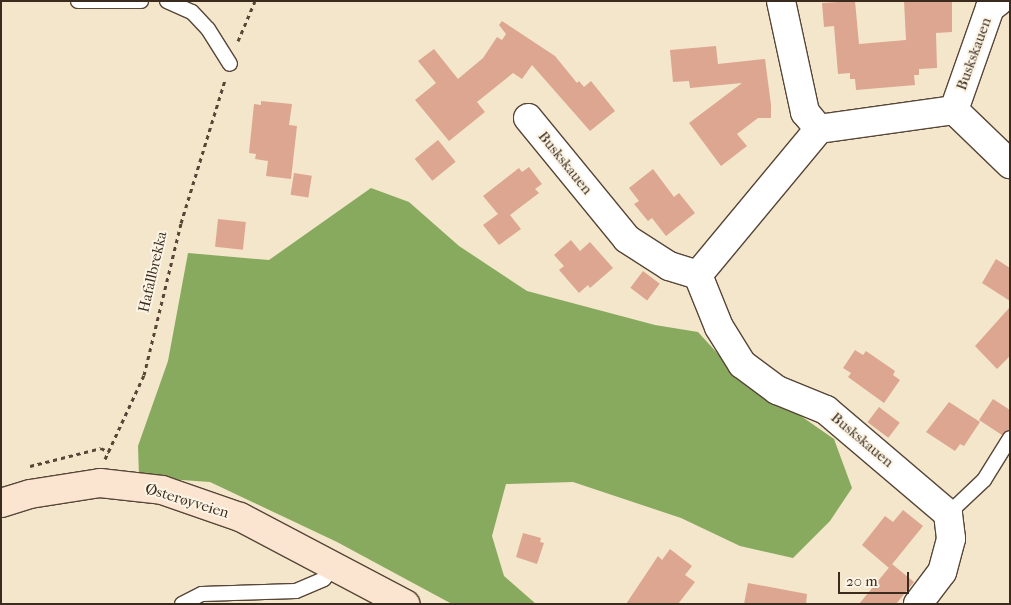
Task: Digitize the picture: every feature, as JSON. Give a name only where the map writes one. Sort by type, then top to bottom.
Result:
[{"type":"main road","name":"Østerøyveien","points":[[1,503],[39,492],[100,484],[162,490],[240,517],[405,604]]},
{"type":"street","points":[[698,275],[819,129],[805,112],[781,1]]},
{"type":"street","name":"Buskskauen","points":[[954,110],[990,8],[999,1]]},
{"type":"street","name":"Buskskauen","points":[[819,129],[954,110]]},
{"type":"street","name":"Buskskauen","points":[[954,110],[1010,164]]},
{"type":"street","name":"Buskskauen","points":[[528,118],[627,239],[669,266],[698,275],[719,327],[742,364],[777,390],[826,410],[948,514]]},
{"type":"street","points":[[918,604],[942,572],[951,539],[948,514]]},
{"type":"lane","points":[[78,1],[141,1]]},
{"type":"lane","points":[[167,1],[192,12],[208,29],[230,64]]},
{"type":"lane","points":[[948,514],[984,480],[1010,438]]},
{"type":"lane","points":[[182,604],[202,594],[296,591],[324,579],[334,565]]},
{"type":"path","name":"Hafallbrekka","points":[[100,484],[100,470],[144,375],[181,223],[230,64],[255,1]]},
{"type":"path","points":[[21,469],[101,448],[109,452]]},
{"type":"green space","points":[[371,188],[409,202],[459,246],[527,291],[655,325],[698,332],[729,366],[834,439],[852,488],[830,521],[793,558],[740,546],[681,518],[573,482],[506,484],[492,536],[504,576],[536,604],[452,604],[337,542],[210,482],[139,477],[138,446],[168,361],[188,253],[269,260]]},
{"type":"building","points":[[855,1],[859,44],[906,40],[904,1],[952,1],[952,32],[936,33],[937,68],[919,69],[919,75],[914,75],[915,85],[856,90],[855,79],[850,79],[850,73],[838,74],[834,26],[824,27],[822,3]]},
{"type":"building","points":[[502,21],[555,56],[577,83],[579,81],[584,87],[591,81],[615,111],[590,131],[532,65],[522,79],[513,73],[477,102],[485,112],[449,141],[415,100],[436,83],[418,61],[434,49],[458,79],[483,58],[497,37],[502,40],[506,34],[499,25]]},
{"type":"building","points":[[716,46],[718,64],[765,59],[771,105],[771,118],[758,118],[737,134],[747,146],[721,166],[689,123],[742,83],[690,88],[689,81],[673,82],[670,50]]},
{"type":"building","points":[[261,101],[292,104],[289,125],[297,126],[291,179],[266,176],[268,161],[255,159],[256,154],[249,153],[254,104],[261,105]]},
{"type":"building","points":[[438,140],[456,162],[432,181],[415,159]]},
{"type":"building","points":[[529,167],[542,184],[535,189],[539,193],[510,215],[521,229],[499,245],[483,225],[498,214],[483,196],[519,168],[522,172]]},
{"type":"building","points":[[653,169],[674,197],[679,193],[695,213],[666,236],[652,218],[648,221],[634,204],[639,201],[629,188]]},
{"type":"building","points":[[294,173],[312,176],[308,198],[291,195]]},
{"type":"building","points":[[218,219],[246,222],[243,250],[215,247]]},
{"type":"building","points":[[571,240],[580,251],[590,242],[613,268],[590,288],[588,285],[579,293],[559,270],[564,266],[554,255]]},
{"type":"building","points":[[996,259],[1010,268],[1010,301],[982,283]]},
{"type":"building","points":[[643,271],[660,284],[647,300],[630,288]]},
{"type":"building","points":[[1010,307],[1010,356],[997,369],[975,346]]},
{"type":"building","points":[[855,350],[863,355],[866,351],[895,371],[893,375],[900,380],[884,403],[848,377],[851,373],[843,368]]},
{"type":"building","points":[[993,399],[1010,410],[1010,429],[1002,435],[979,420]]},
{"type":"building","points":[[949,402],[980,422],[964,446],[960,444],[955,451],[926,432]]},
{"type":"building","points":[[879,407],[900,423],[888,438],[868,422]]},
{"type":"building","points":[[903,510],[923,526],[889,568],[862,545],[885,516],[893,522]]},
{"type":"building","points":[[523,533],[541,538],[540,542],[544,543],[537,564],[516,557]]},
{"type":"building","points":[[670,549],[692,566],[685,575],[695,582],[678,604],[626,604],[658,556],[662,560]]},
{"type":"building","points":[[892,564],[914,582],[896,604],[859,604]]},
{"type":"building","points":[[748,583],[807,594],[806,604],[744,604]]}]
